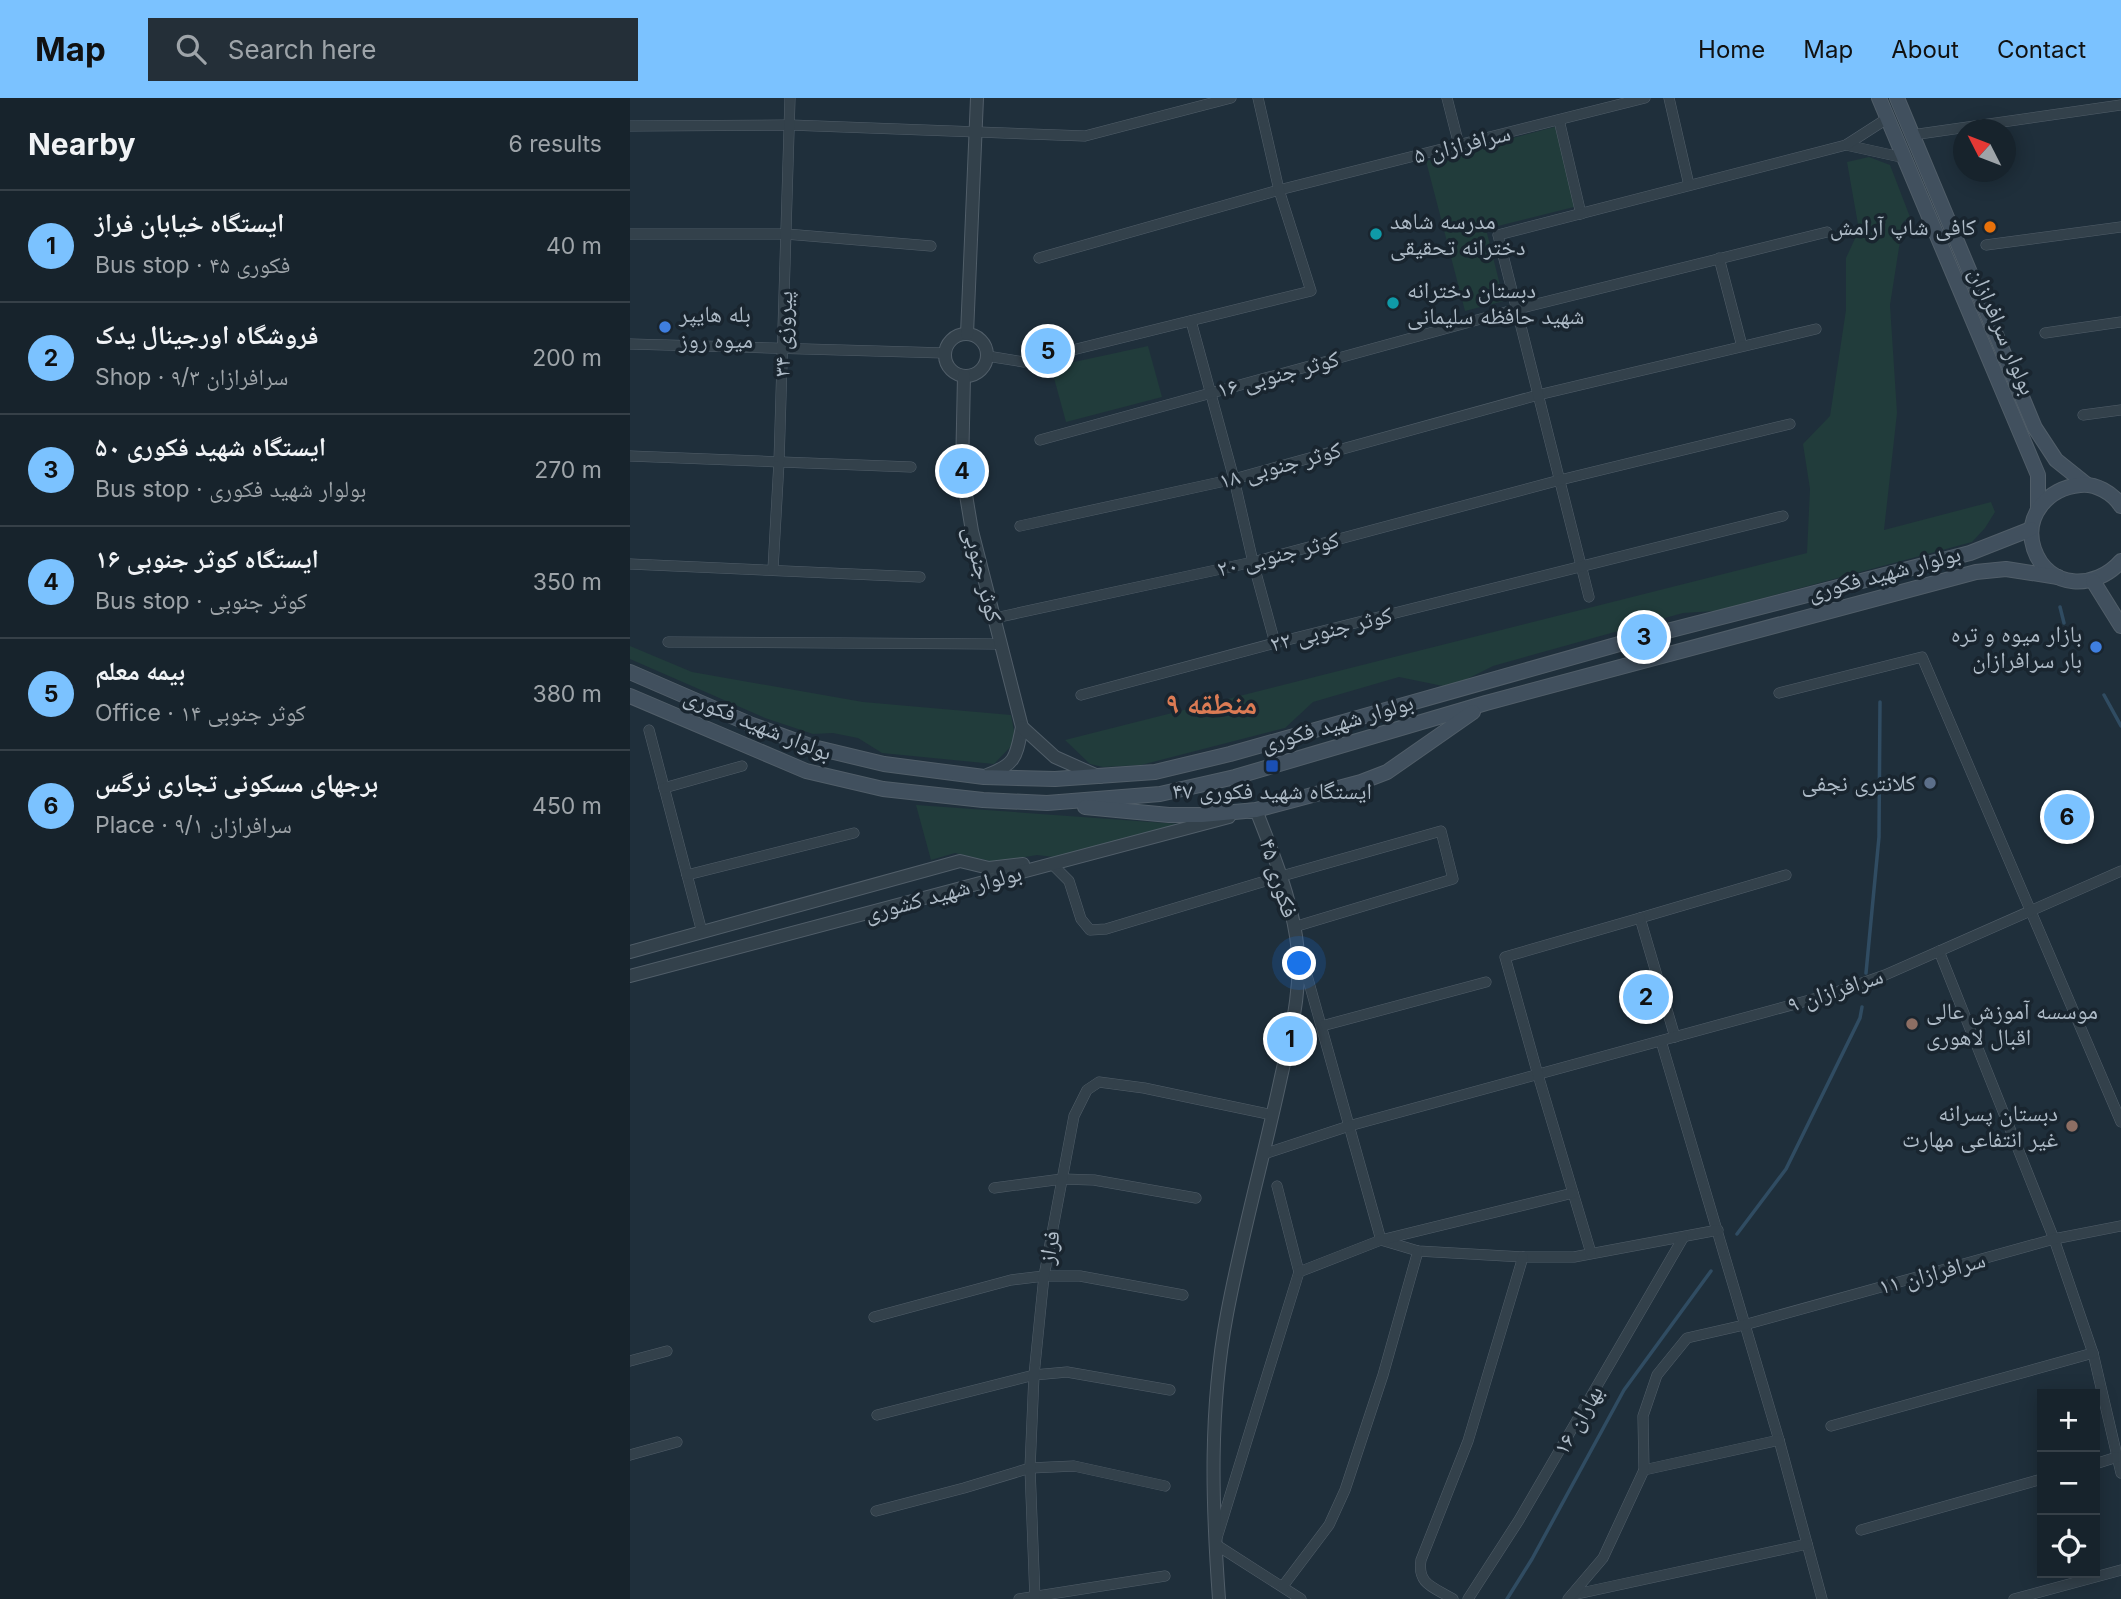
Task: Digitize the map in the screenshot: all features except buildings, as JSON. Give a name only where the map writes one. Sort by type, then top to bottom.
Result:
[{"type":"main road","name":"بولوار سرافرازان","points":[[1879,98],[2038,475],[2038,508]]},
{"type":"main road","name":"بولوار سرافرازان","points":[[1897,98],[2035,428],[2056,460],[2086,484],[2104,490],[2120,504]]},
{"type":"main road","points":[[2058,577],[2043,565],[2034,549],[2031,529],[2038,508],[2049,495],[2067,486],[2086,484]]},
{"type":"main road","name":"بولوار شهید فکوری","points":[[630,672],[813,747],[884,764],[984,776],[1055,779],[1155,772],[1230,754],[1644,637],[1970,553],[2031,529]]},
{"type":"main road","points":[[2121,561],[2112,571],[2093,581],[2121,626]]},
{"type":"main road","name":"بولوار شهید فکوری","points":[[630,696],[806,771],[837,780],[883,789],[983,800],[1047,803],[1160,794],[1235,777],[1486,703],[1976,572],[2006,569],[2058,577],[2077,583],[2093,581]]},
{"type":"main road","points":[[1047,803],[1169,815],[1256,810],[1387,772],[1486,703]]},
{"type":"street","name":"پیروزی ۳۴","points":[[773,569],[779,462],[790,98]]},
{"type":"street","points":[[967,334],[977,98]]},
{"type":"street","points":[[630,126],[790,125],[1085,136],[1231,98]]},
{"type":"street","points":[[987,356],[1024,362],[1311,292],[1279,190],[1258,98]]},
{"type":"street","points":[[1447,98],[1459,145]]},
{"type":"street","name":"سرافرازان ۵","points":[[1039,258],[1279,190],[1645,98]]},
{"type":"street","points":[[1669,98],[1689,184]]},
{"type":"street","points":[[1912,135],[2121,105]]},
{"type":"street","points":[[1589,597],[1498,235],[1846,145],[1888,118]]},
{"type":"street","points":[[1559,120],[1581,214]]},
{"type":"street","points":[[1846,145],[1905,158]]},
{"type":"street","points":[[1986,245],[2121,227]]},
{"type":"street","name":"کوثر جنوبی ۱۶","points":[[1040,440],[1517,309],[1827,232]]},
{"type":"street","points":[[630,234],[786,234],[930,246]]},
{"type":"street","points":[[1719,258],[1742,346]]},
{"type":"street","points":[[1191,321],[1275,643]]},
{"type":"street","points":[[2045,333],[2121,322]]},
{"type":"street","name":"کوثر جنوبی ۱۸","points":[[1020,526],[1234,479],[1538,395],[1815,329]]},
{"type":"street","points":[[967,334],[982,341],[987,356],[979,371],[964,376],[950,369],[944,353],[952,339],[967,334]]},
{"type":"street","points":[[630,344],[944,353]]},
{"type":"street","name":"کوثر جنوبی","points":[[964,376],[962,471],[972,530],[1022,727]]},
{"type":"street","points":[[2083,415],[2121,410]]},
{"type":"street","name":"کوثر جنوبی ۲۰","points":[[995,618],[1253,562],[1790,424]]},
{"type":"street","points":[[630,456],[911,467]]},
{"type":"street","name":"کوثر جنوبی ۲۲","points":[[1081,695],[1275,643],[1783,516]]},
{"type":"street","points":[[630,564],[920,577]]},
{"type":"street","points":[[668,642],[1000,644]]},
{"type":"street","points":[[1779,693],[1922,657],[2121,1122]]},
{"type":"street","points":[[984,776],[1004,769],[1016,754],[1022,727],[1055,757],[1100,777]]},
{"type":"street","points":[[649,730],[702,932]]},
{"type":"street","points":[[664,788],[742,766]]},
{"type":"street","name":"بولوار شهید کشوری","points":[[630,976],[1256,810]]},
{"type":"street","name":"فکوری ۴۵","points":[[1219,1599],[1213,1444],[1217,1380],[1232,1290],[1290,1039],[1298,987],[1295,932],[1282,876],[1256,810]]},
{"type":"street","points":[[960,861],[989,868],[1009,867],[1045,859],[1069,881],[1081,919],[1090,930],[1106,929],[1441,831],[1453,879],[1295,932],[1381,1240]]},
{"type":"street","points":[[687,874],[854,833]]},
{"type":"street","points":[[960,861],[967,865],[971,872],[971,881],[966,887]]},
{"type":"street","name":"بولوار شهید کشوری","points":[[630,952],[960,861]]},
{"type":"street","name":"سرافرازان ۹","points":[[1264,1154],[1349,1126],[1828,995],[1885,975],[2121,871]]},
{"type":"street","points":[[1591,1253],[1505,957],[1786,875]]},
{"type":"street","points":[[1640,918],[1675,1037]]},
{"type":"street","points":[[1939,951],[2054,1239],[2093,1353],[2121,1472]]},
{"type":"street","points":[[1322,1026],[1486,982]]},
{"type":"street","points":[[1661,1041],[1779,1440],[1822,1599]]},
{"type":"street","name":"فراز","points":[[1035,1598],[1030,1468],[1034,1374],[1044,1276],[1074,1116],[1087,1090],[1100,1082],[1144,1088],[1273,1115]]},
{"type":"street","points":[[994,1188],[1062,1179],[1094,1180],[1196,1198]]},
{"type":"street","points":[[1277,1186],[1299,1272],[1215,1544],[1301,1599]]},
{"type":"street","points":[[1299,1272],[1381,1240],[1573,1193]]},
{"type":"street","name":"سرافرازان ۱۱","points":[[1644,1470],[1643,1416],[1657,1374],[1687,1338],[1744,1325],[2054,1239],[2121,1226]]},
{"type":"street","points":[[1381,1240],[1418,1251],[1574,1257],[1718,1230]]},
{"type":"street","name":"بهاران ۱۶","points":[[1468,1599],[1519,1520],[1683,1238]]},
{"type":"street","points":[[1283,1586],[1329,1525],[1345,1490],[1383,1375],[1418,1251]]},
{"type":"street","points":[[1453,1599],[1422,1580],[1419,1572],[1421,1560],[1468,1441],[1523,1257]]},
{"type":"street","points":[[874,1317],[1011,1280],[1044,1276],[1080,1276],[1183,1295]]},
{"type":"street","points":[[630,1361],[667,1351]]},
{"type":"street","points":[[1831,1426],[2093,1353]]},
{"type":"street","points":[[877,1415],[1034,1374],[1067,1372],[1170,1390]]},
{"type":"street","points":[[1570,1597],[1603,1558],[1644,1470],[1779,1440]]},
{"type":"street","points":[[630,1455],[677,1442]]},
{"type":"street","points":[[2100,1462],[2117,1457]]},
{"type":"street","points":[[876,1511],[964,1489],[1030,1468],[1074,1466],[1165,1486]]},
{"type":"street","points":[[1861,1530],[2037,1480]]},
{"type":"street","points":[[1570,1597],[1807,1544]]},
{"type":"street","points":[[2014,1599],[2121,1570]]},
{"type":"street","points":[[1019,1599],[1165,1576]]},
{"type":"green space","points":[[1562,125],[1582,205],[1486,229],[1504,301],[1465,311],[1426,161]]},
{"type":"green space","points":[[1869,157],[1890,165],[1910,217],[1903,222],[1890,305],[1897,413],[1884,530],[1991,502],[1995,512],[1972,542],[1715,611],[1683,613],[1493,666],[1465,680],[1443,686],[1399,677],[1313,702],[1285,728],[1141,765],[1103,767],[1090,764],[1065,740],[1807,553],[1810,489],[1803,444],[1830,416],[1846,310],[1846,258],[1859,230],[1847,162]]},
{"type":"green space","points":[[1148,346],[1162,397],[1066,422],[1051,367]]},
{"type":"green space","points":[[630,646],[692,672],[863,702],[1011,715],[1016,741],[994,764],[882,753],[858,738],[833,733],[813,734],[765,718],[630,659]]},
{"type":"green space","points":[[916,805],[1193,825],[1062,858],[1037,855],[994,862],[955,853],[931,860]]},
{"type":"waterway","points":[[2060,607],[2064,623]]},
{"type":"waterway","points":[[2104,695],[2121,726]]},
{"type":"waterway","points":[[1866,973],[1879,837],[1880,702]]},
{"type":"waterway","points":[[1737,1234],[1786,1169],[1860,1018],[1862,1007]]},
{"type":"waterway","points":[[1507,1599],[1532,1559],[1624,1390],[1711,1271]]},
{"type":"place","name":"کافی شاپ آرامش","points":[[1990,227]]},
{"type":"place","name":"مدرسه شاهد دخترانه تحقیقی","points":[[1376,234]]},
{"type":"place","name":"دبستان دخترانه شهید حافظه سلیمانی","points":[[1393,303]]},
{"type":"place","name":"بله هایپر میوه روز","points":[[665,327]]},
{"type":"place","name":"بیمه معلم","points":[[1048,351]]},
{"type":"place","name":"ایستگاه کوثر جنوبی ۱۶","points":[[962,471]]},
{"type":"place","name":"ایستگاه شهید فکوری ۵۰","points":[[1644,637]]},
{"type":"place","name":"بازار میوه و تره بار سرافرازان","points":[[2096,647]]},
{"type":"place","name":"ایستگاه شهید فکوری ۴۷","points":[[1272,766]]},
{"type":"place","name":"کلانتری نجفی","points":[[1930,783]]},
{"type":"place","name":"برجهای مسکونی تجاری نرگس","points":[[2067,817]]},
{"type":"place","name":"فروشگاه اورجینال یدک","points":[[1646,997]]},
{"type":"place","name":"موسسه آموزش عالی اقبال لاهوری","points":[[1912,1024]]},
{"type":"place","name":"ایستگاه خیابان فراز","points":[[1290,1039]]},
{"type":"place","name":"دبستان پسرانه غیر انتفاعی مهارت","points":[[2072,1126]]},
{"type":"district","name":"منطقه ۹","points":[[1211,704]]}]
